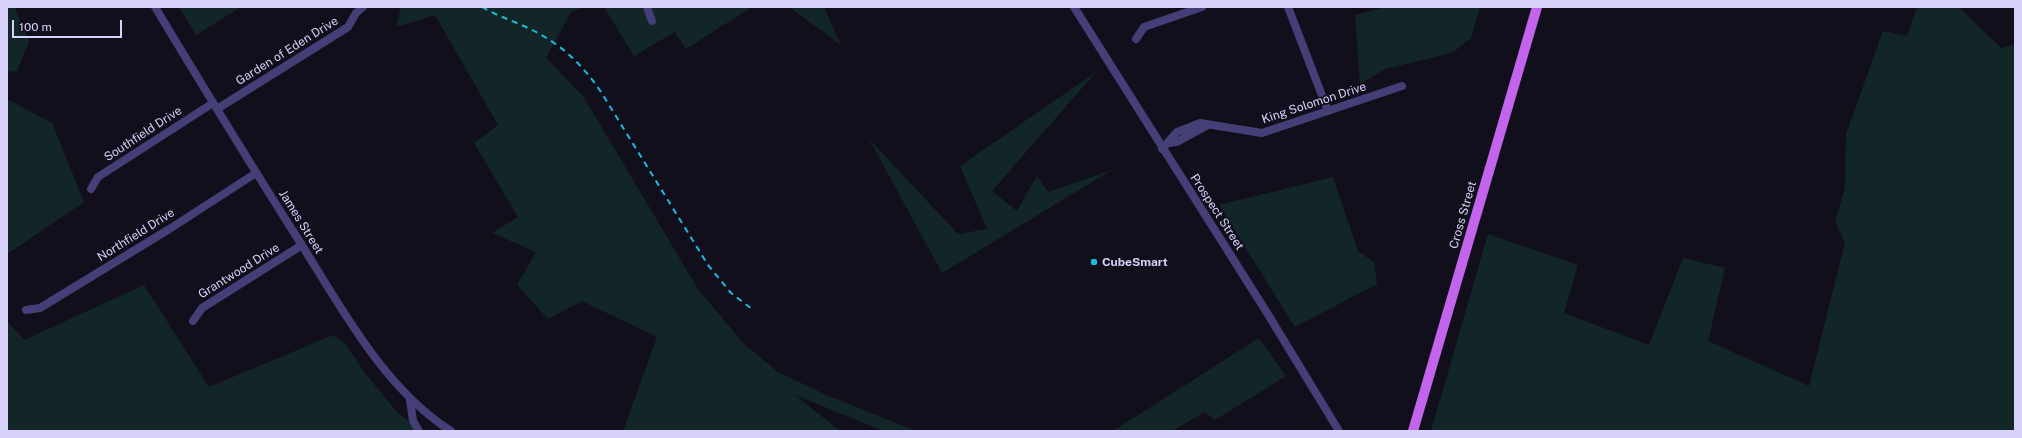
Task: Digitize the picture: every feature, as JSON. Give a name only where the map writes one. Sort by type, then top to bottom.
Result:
[{"type":"main road","name":"Cross Street","points":[[1413,431],[1537,7]]},
{"type":"street","name":"James Street","points":[[155,7],[256,173],[386,373],[410,400],[451,431]]},
{"type":"street","name":"Garden of Eden Drive","points":[[215,106],[348,27],[356,13],[363,7]]},
{"type":"street","points":[[647,7],[652,21]]},
{"type":"street","name":"Prospect Street","points":[[1074,7],[1269,316],[1339,431]]},
{"type":"street","points":[[1136,38],[1144,27],[1202,7]]},
{"type":"street","points":[[1288,7],[1328,111]]},
{"type":"street","name":"King Solomon Drive","points":[[1162,148],[1178,132],[1192,125],[1200,123],[1262,133],[1402,86]]},
{"type":"street","name":"Southfield Drive","points":[[91,189],[98,177],[215,106]]},
{"type":"street","name":"Northfield Drive","points":[[26,310],[40,308],[172,228],[256,173]]},
{"type":"street","name":"Grantwood Drive","points":[[193,321],[202,308],[302,245]]},
{"type":"street","points":[[410,400],[414,421],[419,431]]},
{"type":"green space","points":[[7,7],[18,7],[15,9],[29,41],[17,71],[7,72]]},
{"type":"green space","points":[[179,7],[241,7],[196,35]]},
{"type":"green space","points":[[401,7],[584,7],[571,12],[546,58],[583,96],[698,289],[744,344],[778,372],[822,393],[916,431],[884,431],[795,395],[840,431],[623,431],[657,337],[582,301],[548,319],[517,285],[536,252],[492,233],[518,217],[474,143],[498,125],[435,15],[396,27]]},
{"type":"green space","points":[[604,7],[752,7],[686,49],[675,32],[634,56]]},
{"type":"green space","points":[[789,7],[824,7],[841,45]]},
{"type":"green space","points":[[1386,7],[1480,7],[1471,38],[1452,53],[1385,69],[1360,84],[1355,15]]},
{"type":"green space","points":[[1917,7],[1959,7],[2001,48],[2015,44],[2015,431],[1431,431],[1488,234],[1578,265],[1564,313],[1649,345],[1683,258],[1725,268],[1708,341],[1809,386],[1845,243],[1835,221],[1845,188],[1846,134],[1883,31],[1907,36]]},
{"type":"green space","points":[[1096,72],[992,191],[1017,211],[1037,176],[1048,192],[1112,170],[942,273],[869,139],[958,234],[987,229],[960,166]]},
{"type":"green space","points":[[7,99],[52,123],[84,202],[7,254]]},
{"type":"green space","points":[[1333,177],[1358,251],[1374,262],[1377,284],[1295,327],[1219,205]]},
{"type":"green space","points":[[144,285],[209,387],[333,335],[346,344],[364,372],[397,412],[420,431],[7,431],[7,321],[24,340]]},
{"type":"green space","points":[[1259,338],[1286,376],[1215,420],[1205,412],[1172,431],[1113,431]]},
{"type":"railway","points":[[482,7],[552,41],[586,72],[601,92],[708,265],[731,293],[752,309]]},
{"type":"place","name":"CubeSmart","points":[[1094,262]]}]
